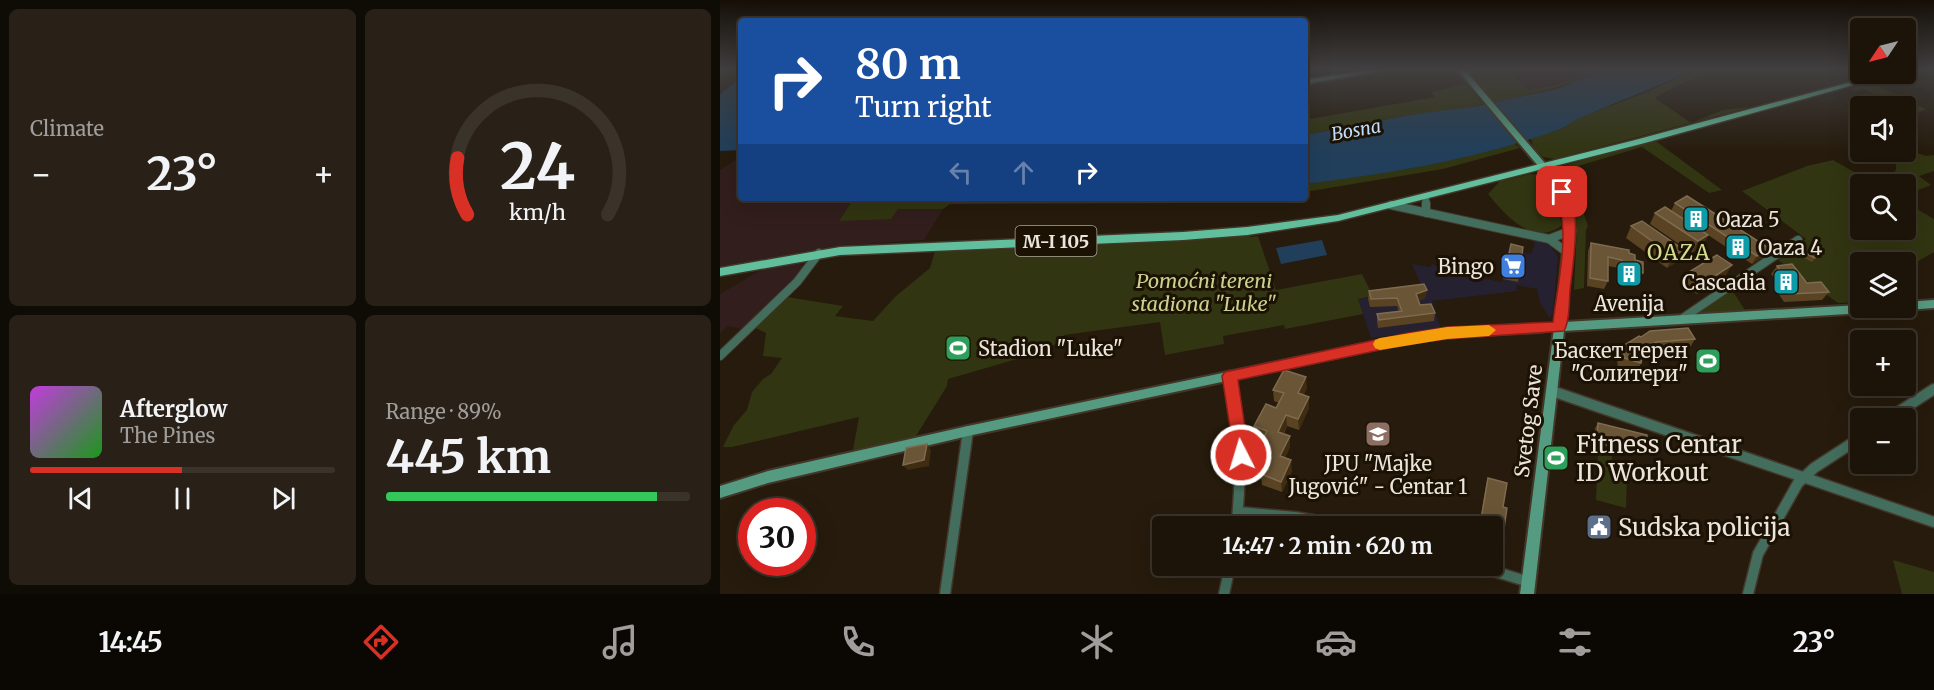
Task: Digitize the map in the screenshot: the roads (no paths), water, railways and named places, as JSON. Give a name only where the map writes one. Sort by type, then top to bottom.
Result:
[{"type":"main road","name":"M-I 105","points":[[720,272],[819,253],[886,247],[1183,237],[1305,223],[1391,205],[1804,97]]},
{"type":"street","name":"Svetog Save","points":[[1484,97],[1543,166],[1562,192],[1568,208],[1570,231],[1568,252],[1528,588]]},
{"type":"street","points":[[1426,196],[1426,213]]},
{"type":"street","points":[[1391,205],[1549,238],[1568,252]]},
{"type":"street","points":[[1549,238],[1570,231]]},
{"type":"street","points":[[1678,321],[1798,240]]},
{"type":"street","points":[[720,356],[797,282],[819,253]]},
{"type":"street","points":[[1916,305],[1934,304]]},
{"type":"street","points":[[720,492],[768,477],[968,431],[1408,339],[1447,333],[1850,310]]},
{"type":"street","points":[[1230,376],[1240,443],[1238,516]]},
{"type":"street","points":[[1905,408],[1934,389]]},
{"type":"street","points":[[1552,391],[1934,522]]},
{"type":"street","points":[[945,594],[968,431]]},
{"type":"street","points":[[1748,594],[1758,554],[1802,478],[1850,445]]},
{"type":"street","points":[[1239,512],[1284,516]]},
{"type":"street","points":[[1224,594],[1228,576]]},
{"type":"street","points":[[1500,576],[1528,588]]},
{"type":"water","points":[[720,97],[738,97],[738,104],[735,107],[738,108],[738,150],[720,151]]},
{"type":"water","name":"Bosna","points":[[1521,97],[1631,97],[1577,119],[1560,129],[1498,149],[1402,170],[1308,184],[1308,134],[1415,114],[1472,107]]},
{"type":"water","points":[[1322,240],[1327,255],[1281,264],[1276,248]]},
{"type":"place","name":"Oaza 5","points":[[1696,219]]},
{"type":"place","name":"Oaza 4","points":[[1738,247]]},
{"type":"place","name":"Bingo","points":[[1513,266]]},
{"type":"place","name":"Avenija","points":[[1629,274]]},
{"type":"place","name":"Cascadia","points":[[1786,282]]},
{"type":"place","name":"Stadion \"Luke\"","points":[[958,348]]},
{"type":"place","name":"Баскет терен \"Солитери\"","points":[[1708,361]]},
{"type":"place","name":"JPU \"Majke Jugović\" - Centar 1","points":[[1378,434]]},
{"type":"place","name":"Fitness Centar ID Workout","points":[[1556,458]]},
{"type":"place","name":"Sudska policija","points":[[1599,527]]},
{"type":"district","name":"OAZA","points":[[1679,252]]},
{"type":"park label","name":"Pomoćni tereni stadiona \"Luke\"","points":[[1204,292]]}]
